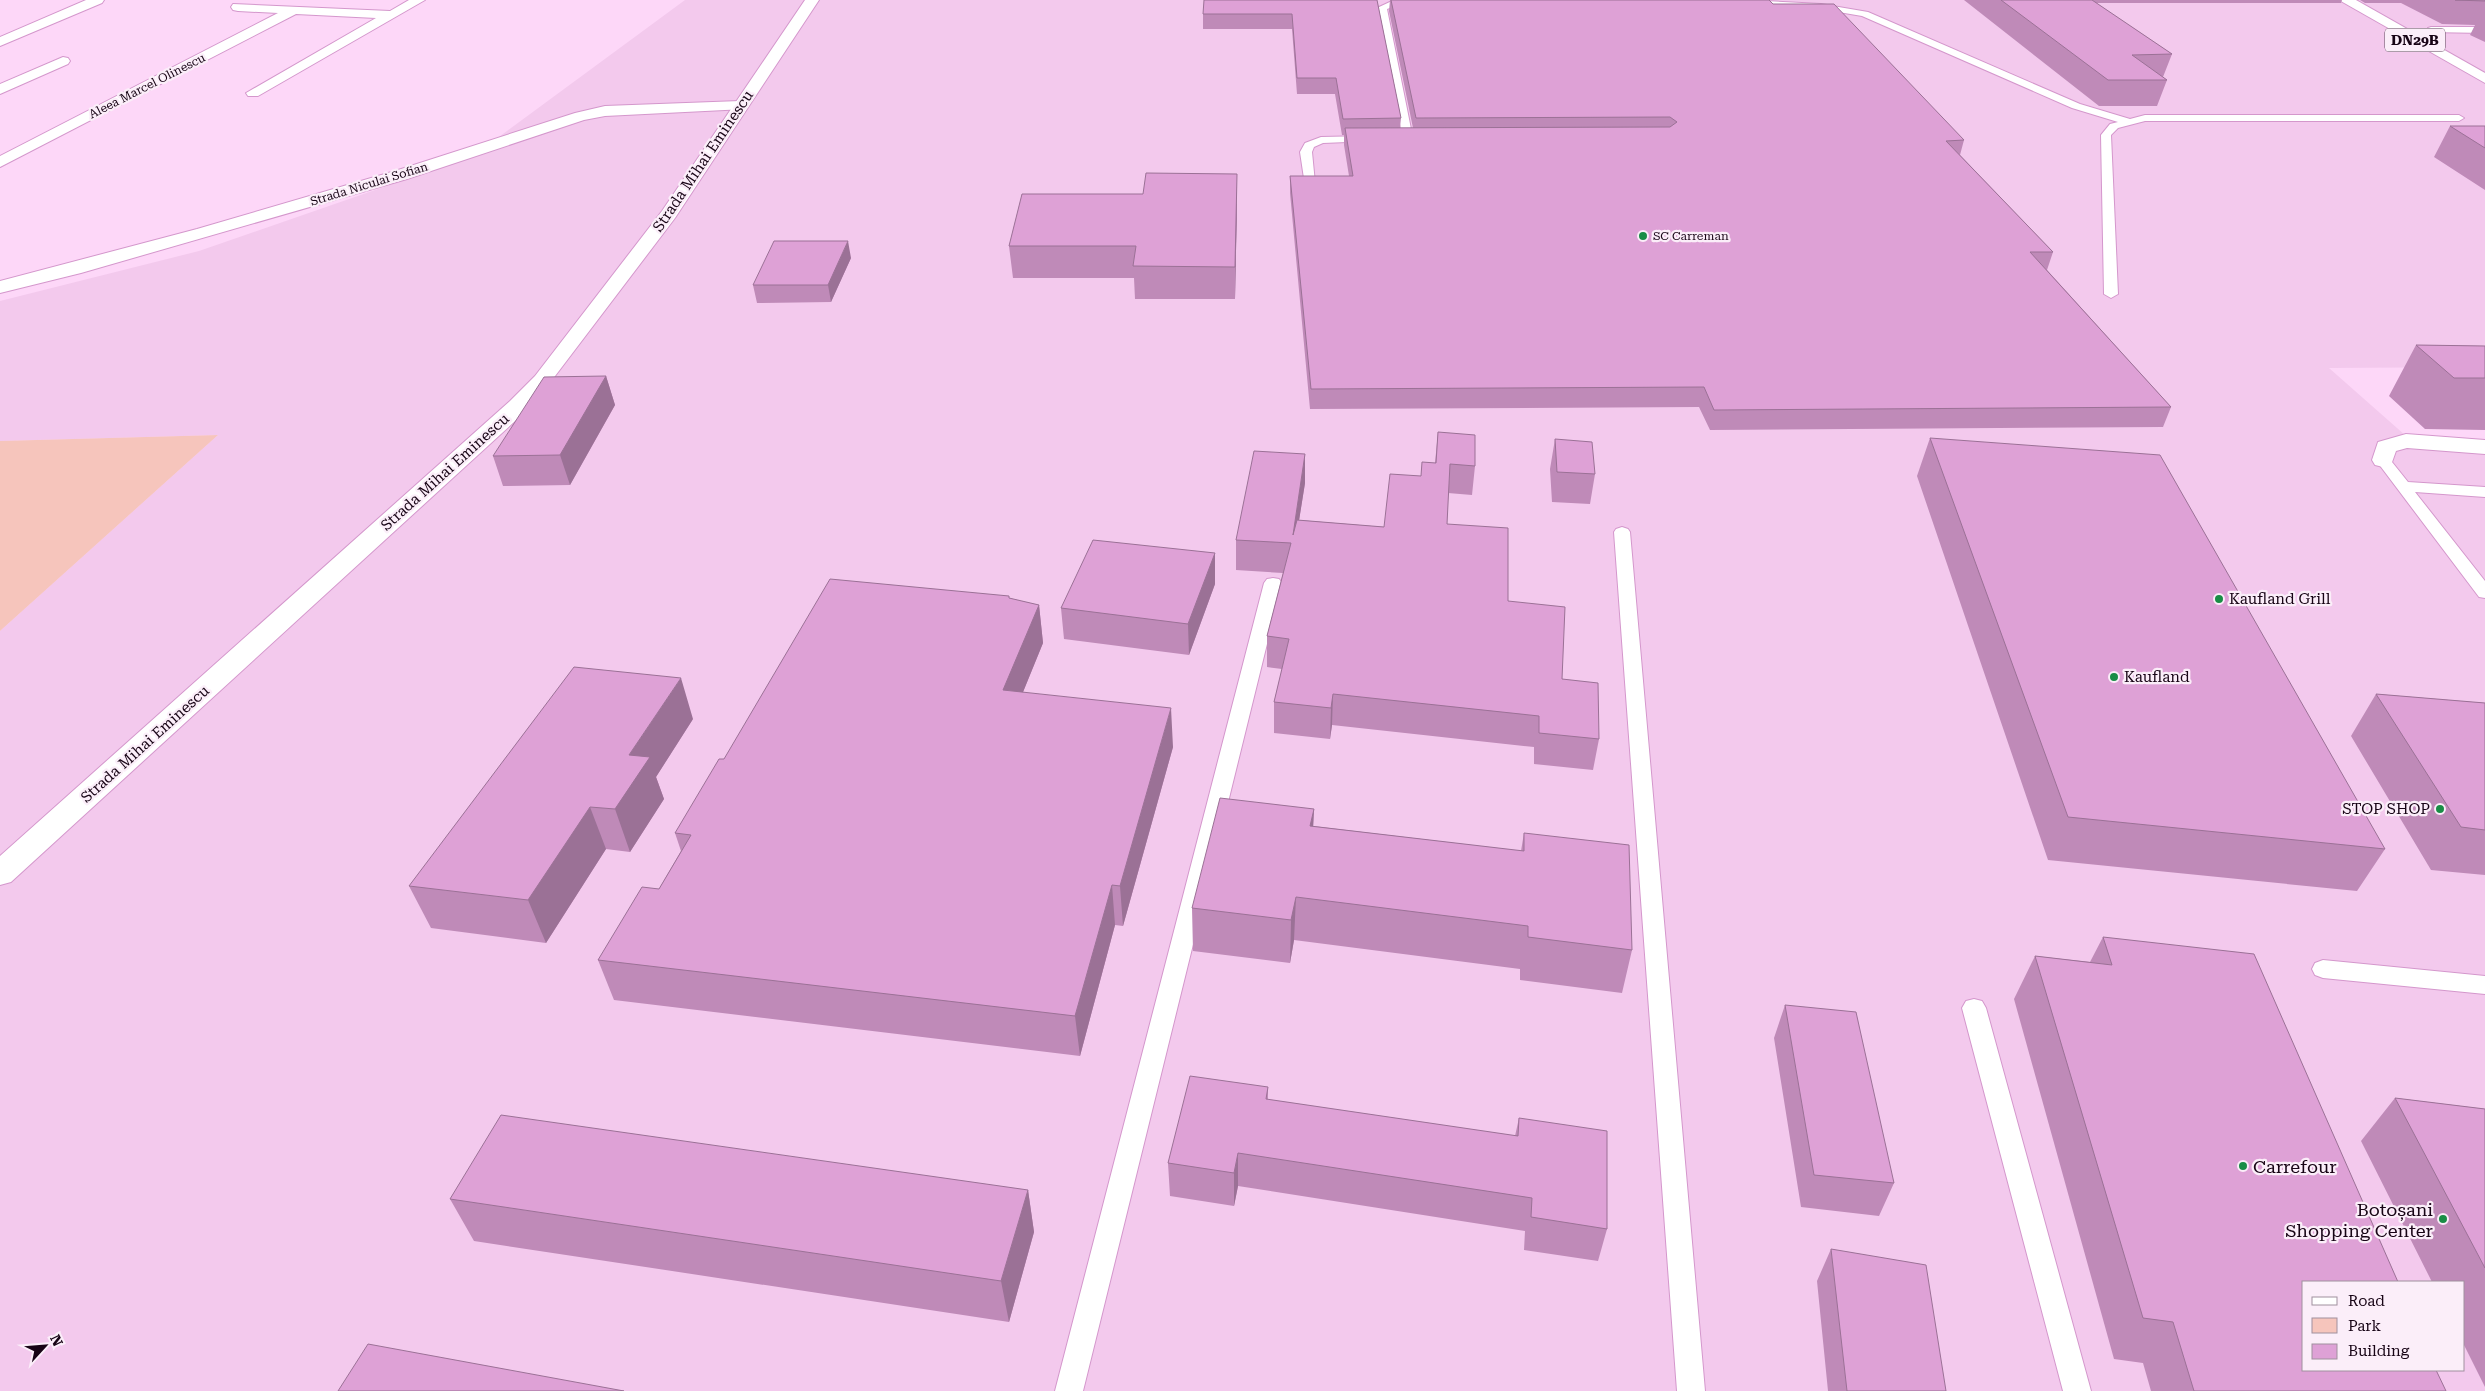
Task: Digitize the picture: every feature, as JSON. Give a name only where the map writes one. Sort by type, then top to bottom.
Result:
[{"type":"street","points":[[0,42],[98,0]]},
{"type":"street","points":[[253,93],[418,0]]},
{"type":"street","name":"Strada Mihai Eminescu","points":[[0,874],[518,406],[542,380],[669,214],[812,0]]},
{"type":"street","name":"DN29B","points":[[2346,0],[2485,79]]},
{"type":"street","points":[[238,7],[392,15]]},
{"type":"street","name":"Aleea Marcel Olinescu","points":[[0,162],[294,10]]},
{"type":"street","name":"DN29B","points":[[2426,28],[2454,44]]},
{"type":"street","points":[[0,90],[63,61]]},
{"type":"street","name":"Strada Niculai Sofian","points":[[0,287],[74,269],[203,233],[401,175],[580,116],[605,112],[740,106]]},
{"type":"street","points":[[2383,460],[2386,446],[2406,441],[2485,447]]},
{"type":"lane","points":[[1408,139],[1382,8],[1403,3],[1430,3]]},
{"type":"lane","points":[[1732,3],[1814,5],[1841,8],[1865,14],[2076,106],[2126,121]]},
{"type":"lane","points":[[2426,28],[2485,30]]},
{"type":"lane","points":[[2111,294],[2106,135],[2114,126],[2126,121],[2145,118],[2459,118]]},
{"type":"lane","points":[[1309,183],[1306,152],[1309,145],[1328,140],[1381,139]]},
{"type":"lane","points":[[2383,460],[2485,593]]},
{"type":"lane","points":[[2403,486],[2485,492]]},
{"type":"lane","points":[[1622,532],[1691,1391]]},
{"type":"lane","points":[[1069,1391],[1273,584]]},
{"type":"lane","points":[[2323,969],[2485,985]]},
{"type":"lane","points":[[1974,1008],[2077,1391]]},
{"type":"shaded area","points":[[685,0],[2485,0],[2485,367],[2329,368],[2414,443],[2485,446],[2485,1391],[0,1391],[0,631],[218,435],[0,441],[0,301],[199,251],[473,156]]},
{"type":"green space","points":[[218,435],[0,631],[0,441]]},
{"type":"building","points":[[1204,0],[1377,0],[1401,118],[1343,119],[1336,78],[1297,78],[1292,14],[1203,14]]},
{"type":"building","name":"SC Carreman","points":[[1391,0],[1769,0],[1773,4],[1834,4],[1964,140],[1946,141],[2053,252],[2030,252],[2171,407],[1714,410],[1704,387],[1311,389],[1290,176],[1353,176],[1345,128],[1670,127],[1677,122],[1670,117],[1416,118]]},
{"type":"building","points":[[2001,0],[2092,0],[2172,54],[2132,55],[2167,80],[2108,80]]},
{"type":"building","points":[[2450,126],[2485,126],[2485,148]]},
{"type":"building","points":[[1146,173],[1237,174],[1235,267],[1133,266],[1136,246],[1009,246],[1022,194],[1143,194]]},
{"type":"building","points":[[774,241],[848,241],[828,285],[753,285]]},
{"type":"building","points":[[2416,345],[2485,346],[2485,378],[2454,378]]},
{"type":"building","points":[[606,376],[560,455],[493,456],[544,377]]},
{"type":"building","points":[[1438,432],[1475,435],[1475,466],[1450,464],[1447,524],[1508,528],[1508,601],[1565,607],[1562,679],[1598,683],[1599,739],[1539,733],[1539,716],[1333,694],[1331,708],[1274,702],[1289,639],[1267,636],[1291,543],[1236,540],[1254,451],[1305,454],[1293,535],[1297,520],[1384,527],[1390,474],[1421,476],[1422,462],[1436,463]]},
{"type":"building","name":"Kaufland","points":[[1930,438],[2160,455],[2385,849],[2068,817]]},
{"type":"building","points":[[1555,439],[1592,442],[1595,474],[1557,472]]},
{"type":"building","points":[[1093,540],[1215,553],[1188,624],[1061,608]]},
{"type":"building","points":[[830,579],[1009,596],[1009,598],[1039,605],[1003,690],[1171,708],[1120,886],[1112,885],[1075,1016],[598,960],[642,887],[659,889],[691,835],[675,833],[719,759],[724,759]]},
{"type":"building","points":[[574,667],[681,678],[629,755],[650,757],[615,809],[590,807],[528,900],[409,886]]},
{"type":"building","points":[[2376,694],[2485,703],[2485,830],[2461,827]]},
{"type":"building","points":[[1220,798],[1314,809],[1310,826],[1524,851],[1524,833],[1629,845],[1632,950],[1528,937],[1528,926],[1296,897],[1291,920],[1192,908]]},
{"type":"building","name":"Carrefour","points":[[2103,937],[2254,954],[2398,1281],[2302,1281],[2302,1371],[2436,1371],[2446,1391],[2194,1391],[2173,1322],[2143,1318],[2035,956],[2112,965]]},
{"type":"building","points":[[1785,1005],[1856,1012],[1894,1183],[1814,1175]]},
{"type":"building","points":[[1190,1076],[1268,1087],[1266,1099],[1518,1136],[1519,1118],[1607,1131],[1607,1229],[1531,1217],[1532,1198],[1238,1153],[1234,1173],[1168,1163]]},
{"type":"building","points":[[2395,1098],[2485,1109],[2485,1268]]},
{"type":"building","points":[[501,1115],[1028,1190],[1001,1281],[450,1199]]},
{"type":"building","points":[[1831,1249],[1926,1265],[1946,1391],[1847,1391]]},
{"type":"building","points":[[368,1344],[624,1391],[338,1391]]},
{"type":"place","name":"SC Carreman","points":[[1643,236]]},
{"type":"place","name":"Kaufland Grill","points":[[2219,599]]},
{"type":"place","name":"Kaufland","points":[[2114,677]]},
{"type":"place","name":"STOP SHOP","points":[[2440,809]]},
{"type":"place","name":"Carrefour","points":[[2243,1166]]},
{"type":"place","name":"Botoșani Shopping Center","points":[[2443,1219]]}]
